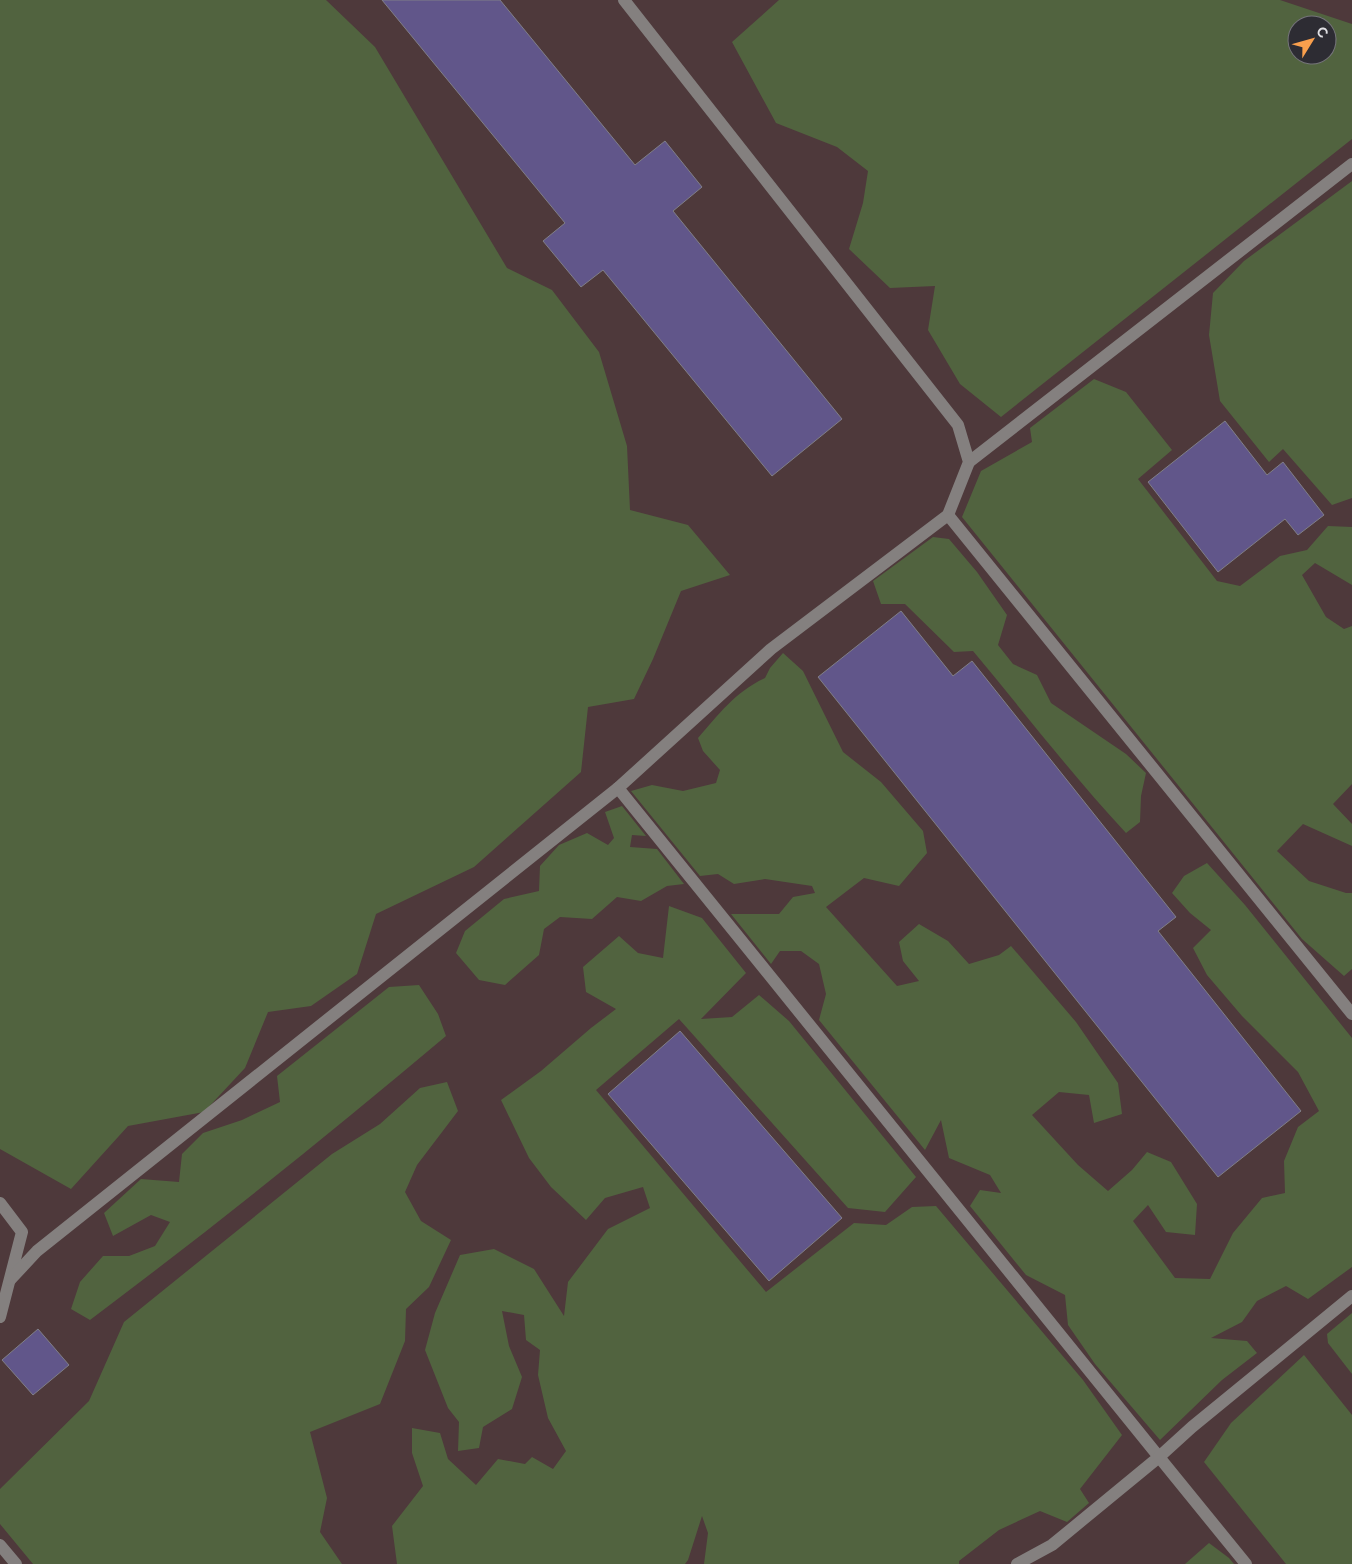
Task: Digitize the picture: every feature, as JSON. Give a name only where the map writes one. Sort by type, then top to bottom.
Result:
[{"type":"lane","points":[[624,0],[958,425],[968,462]]},
{"type":"lane","points":[[10,1280],[37,1251],[618,788],[771,649],[948,515],[968,462],[1352,164]]},
{"type":"lane","points":[[948,515],[1352,1014]]},
{"type":"lane","points":[[618,788],[1246,1564]]},
{"type":"lane","points":[[0,1203],[22,1232],[0,1317]]},
{"type":"lane","points":[[1017,1564],[1052,1545],[1352,1296]]},
{"type":"lane","points":[[0,1545],[16,1564]]},
{"type":"shaded area","points":[[0,0],[1352,0],[1352,1564],[0,1564]]},
{"type":"green space","points":[[0,0],[326,0],[375,47],[507,268],[552,290],[599,352],[627,446],[630,510],[688,525],[730,575],[681,591],[634,699],[588,707],[581,772],[474,867],[376,914],[357,974],[311,1006],[268,1012],[245,1068],[204,1112],[128,1126],[71,1189],[0,1149]]},
{"type":"green space","points":[[779,0],[1280,0],[1325,15],[1287,15],[1287,65],[1337,65],[1337,19],[1352,24],[1352,139],[1001,417],[960,384],[928,330],[935,286],[890,288],[849,249],[863,203],[868,171],[837,147],[776,123],[732,42]]},
{"type":"green space","points":[[1352,181],[1352,498],[1332,505],[1283,449],[1269,462],[1220,401],[1209,335],[1213,293],[1244,261]]},
{"type":"green space","points":[[1094,379],[1126,392],[1172,450],[1138,479],[1217,581],[1240,586],[1280,556],[1307,550],[1328,526],[1352,527],[1352,585],[1315,563],[1302,575],[1326,617],[1344,629],[1352,626],[1352,784],[1333,804],[1352,824],[1352,846],[1303,824],[1277,851],[1309,881],[1346,893],[1352,893],[1352,969],[1344,976],[1302,939],[962,517],[981,471],[1032,442],[1030,428]]},
{"type":"green space","points":[[933,537],[949,539],[977,572],[1007,615],[998,645],[1013,664],[1037,675],[1051,703],[1126,754],[1146,773],[1141,796],[1140,822],[1126,833],[1067,766],[973,651],[954,652],[905,604],[881,604],[873,581]]},
{"type":"green space","points":[[783,653],[803,671],[843,752],[881,782],[923,831],[927,853],[899,886],[864,878],[826,907],[897,986],[919,981],[903,961],[899,942],[919,924],[948,941],[969,964],[999,955],[1011,946],[1076,1022],[1118,1083],[1122,1114],[1094,1123],[1089,1095],[1059,1092],[1032,1115],[1078,1165],[1108,1191],[1132,1170],[1147,1152],[1171,1162],[1197,1204],[1195,1235],[1166,1232],[1148,1205],[1133,1221],[1175,1278],[1210,1279],[1233,1233],[1262,1198],[1285,1193],[1284,1161],[1298,1127],[1319,1111],[1298,1072],[1242,1016],[1207,975],[1193,948],[1211,930],[1190,913],[1172,893],[1184,876],[1207,863],[1245,905],[1352,1038],[1352,1267],[1308,1299],[1286,1286],[1257,1301],[1242,1322],[1211,1338],[1247,1341],[1257,1353],[1222,1380],[1160,1440],[1095,1364],[1068,1325],[1065,1295],[1026,1275],[970,1206],[980,1190],[1001,1193],[990,1175],[949,1158],[941,1120],[925,1150],[819,1020],[826,994],[819,964],[801,951],[780,951],[771,964],[731,914],[779,914],[793,897],[815,893],[812,886],[765,879],[734,884],[718,874],[700,876],[631,791],[652,785],[683,791],[716,783],[720,770],[703,751],[698,738],[720,712],[736,697],[765,678],[770,668]]},
{"type":"green space","points":[[622,806],[646,836],[632,835],[630,847],[657,849],[684,884],[667,886],[641,901],[617,897],[592,919],[560,917],[544,929],[539,955],[505,985],[479,980],[456,953],[465,931],[504,899],[539,891],[540,866],[559,845],[587,833],[608,845],[614,838],[605,812]]},
{"type":"green space","points":[[669,906],[702,918],[746,973],[701,1019],[732,1017],[759,995],[789,1021],[916,1177],[885,1212],[848,1208],[679,1019],[596,1090],[766,1292],[854,1223],[886,1225],[912,1207],[936,1206],[1083,1380],[1122,1435],[1080,1489],[1089,1503],[1067,1522],[1040,1511],[999,1530],[959,1561],[959,1564],[704,1564],[708,1533],[702,1516],[685,1564],[397,1564],[392,1526],[423,1486],[412,1453],[412,1428],[440,1433],[448,1459],[476,1485],[498,1459],[525,1464],[532,1457],[553,1469],[566,1451],[548,1418],[538,1375],[540,1350],[526,1340],[524,1315],[502,1311],[509,1346],[522,1377],[512,1409],[483,1427],[479,1448],[458,1451],[459,1422],[448,1408],[425,1350],[435,1313],[460,1255],[494,1249],[534,1269],[564,1316],[568,1282],[608,1229],[650,1208],[643,1187],[605,1198],[586,1220],[551,1187],[529,1158],[501,1100],[541,1071],[616,1009],[586,992],[583,967],[619,936],[638,953],[663,958]]},
{"type":"green space","points":[[419,985],[438,1014],[446,1036],[270,1181],[90,1320],[71,1309],[80,1282],[103,1256],[129,1256],[155,1246],[170,1222],[151,1215],[113,1236],[104,1213],[141,1179],[179,1182],[182,1154],[203,1133],[242,1120],[280,1102],[277,1076],[389,987]]},
{"type":"green space","points":[[447,1082],[458,1111],[417,1165],[405,1192],[421,1221],[451,1240],[429,1287],[406,1309],[405,1341],[380,1404],[310,1432],[327,1498],[320,1532],[342,1564],[33,1564],[0,1524],[0,1489],[89,1401],[124,1322],[332,1154],[380,1124],[420,1088]]},
{"type":"green space","points":[[1352,1313],[1352,1374],[1328,1343],[1327,1334]]},
{"type":"green space","points":[[1304,1355],[1352,1415],[1352,1564],[1286,1564],[1204,1462],[1231,1423]]},
{"type":"green space","points":[[1209,1543],[1229,1558],[1234,1564],[1185,1564]]},
{"type":"building","points":[[382,0],[500,0],[635,165],[665,141],[702,187],[673,211],[842,419],[772,476],[603,270],[581,287],[543,241],[565,223]]},
{"type":"building","points":[[1225,421],[1267,475],[1283,462],[1324,515],[1298,535],[1285,519],[1218,572],[1148,482]]},
{"type":"building","points":[[901,611],[953,676],[972,661],[1176,917],[1158,931],[1301,1111],[1218,1177],[818,677]]},
{"type":"building","points":[[680,1031],[842,1218],[769,1281],[608,1094]]},
{"type":"building","points":[[38,1329],[69,1365],[33,1395],[2,1360]]}]
